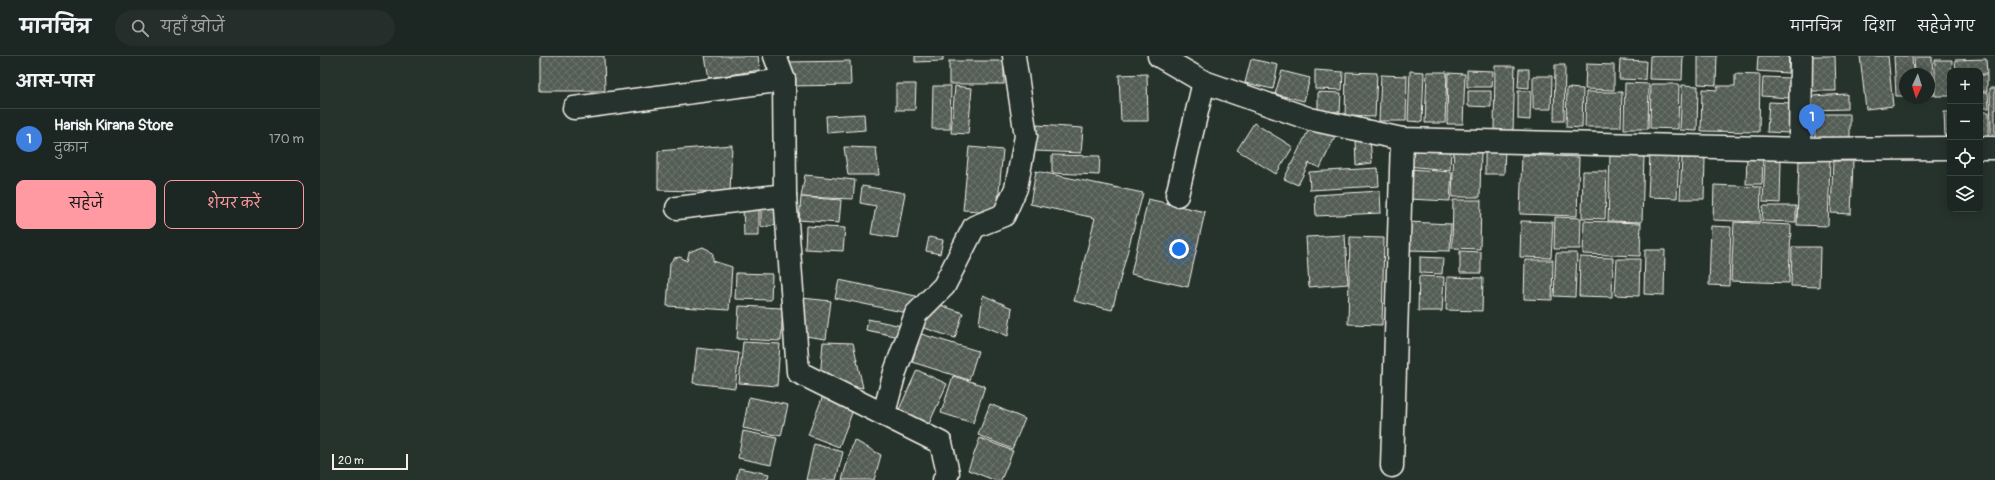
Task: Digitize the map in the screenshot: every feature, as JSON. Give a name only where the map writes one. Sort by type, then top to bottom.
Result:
[{"type":"street","points":[[775,56],[784,80],[785,195],[798,372],[884,413],[941,443],[948,473],[944,480]]},
{"type":"street","points":[[884,413],[895,372],[916,314],[944,286],[974,227],[1004,215],[1016,188],[1026,136],[1014,56]]},
{"type":"street","points":[[1159,56],[1204,82],[1310,119],[1402,139],[1800,149],[1947,148]]},
{"type":"street","points":[[1800,149],[1801,56]]},
{"type":"street","points":[[574,108],[784,80]]},
{"type":"street","points":[[1177,195],[1204,82]]},
{"type":"street","points":[[1392,466],[1402,139]]},
{"type":"street","points":[[1983,148],[1995,148]]},
{"type":"street","points":[[677,208],[785,195]]},
{"type":"building","points":[[540,56],[604,56],[605,91],[540,91]]},
{"type":"building","points":[[705,56],[758,56],[760,70],[709,78]]},
{"type":"building","points":[[915,56],[943,56],[943,61],[915,62]]},
{"type":"building","points":[[1650,56],[1683,56],[1682,80],[1649,79]]},
{"type":"building","points":[[1698,56],[1717,56],[1716,85],[1698,84]]},
{"type":"building","points":[[1758,56],[1789,56],[1788,73],[1757,71]]},
{"type":"building","points":[[1811,56],[1835,56],[1836,91],[1812,91]]},
{"type":"building","points":[[1860,56],[1888,56],[1893,106],[1866,109]]},
{"type":"building","points":[[1894,56],[1912,56],[1913,68],[1899,68],[1899,96],[1896,96]]},
{"type":"building","points":[[1914,57],[1932,57],[1933,68],[1915,68]]},
{"type":"building","points":[[1251,59],[1278,65],[1273,89],[1245,83]]},
{"type":"building","points":[[1986,59],[1987,74],[1983,74],[1983,68],[1956,68],[1955,60]]},
{"type":"building","points":[[1620,60],[1646,61],[1645,80],[1619,79]]},
{"type":"building","points":[[1935,60],[1952,60],[1952,68],[1947,68],[1947,96],[1935,96]]},
{"type":"building","points":[[850,61],[851,85],[789,86],[788,62]]},
{"type":"building","points":[[949,61],[1004,61],[1004,84],[949,84]]},
{"type":"building","points":[[1586,64],[1614,65],[1614,90],[1585,89]]},
{"type":"building","points":[[1555,65],[1565,65],[1564,121],[1554,121]]},
{"type":"building","points":[[1495,66],[1515,66],[1513,131],[1494,130]]},
{"type":"building","points":[[1519,69],[1529,69],[1529,88],[1518,87]]},
{"type":"building","points":[[1315,70],[1343,72],[1342,90],[1315,89]]},
{"type":"building","points":[[1467,70],[1493,71],[1492,87],[1467,87]]},
{"type":"building","points":[[1282,71],[1310,78],[1304,101],[1275,94]]},
{"type":"building","points":[[1410,71],[1424,72],[1422,122],[1408,121]]},
{"type":"building","points":[[1346,72],[1377,73],[1375,117],[1345,116]]},
{"type":"building","points":[[1427,72],[1447,72],[1445,123],[1425,123]]},
{"type":"building","points":[[1448,73],[1465,74],[1463,124],[1447,124]]},
{"type":"building","points":[[1147,74],[1148,121],[1121,121],[1119,75]]},
{"type":"building","points":[[1735,74],[1760,75],[1759,132],[1701,131],[1702,89],[1717,90],[1717,86],[1735,86]]},
{"type":"building","points":[[1381,75],[1407,76],[1406,121],[1379,121]]},
{"type":"building","points":[[1983,75],[1987,75],[1987,91],[1983,91]]},
{"type":"building","points":[[1533,76],[1552,76],[1551,109],[1533,109]]},
{"type":"building","points":[[1763,77],[1790,78],[1789,98],[1762,96]]},
{"type":"building","points":[[1625,83],[1649,84],[1648,129],[1624,129]]},
{"type":"building","points":[[896,84],[916,84],[915,110],[896,110]]},
{"type":"building","points":[[1651,84],[1679,84],[1678,129],[1650,128]]},
{"type":"building","points":[[1682,85],[1698,86],[1697,131],[1680,130]]},
{"type":"building","points":[[933,86],[951,86],[950,129],[932,129]]},
{"type":"building","points":[[955,86],[972,88],[968,134],[951,133]]},
{"type":"building","points":[[1567,88],[1583,89],[1582,128],[1566,127]]},
{"type":"building","points":[[1990,88],[1995,88],[1995,134],[1991,134]]},
{"type":"building","points":[[1468,91],[1491,91],[1491,107],[1468,106]]},
{"type":"building","points":[[1518,91],[1531,91],[1530,120],[1518,119]]},
{"type":"building","points":[[1318,92],[1341,93],[1340,112],[1318,111]]},
{"type":"building","points":[[1586,92],[1622,92],[1621,127],[1585,127]]},
{"type":"building","points":[[1983,92],[1988,92],[1989,108],[1983,108]]},
{"type":"building","points":[[1847,94],[1847,109],[1812,110],[1812,96]]},
{"type":"building","points":[[1769,102],[1792,103],[1790,133],[1767,132]]},
{"type":"building","points":[[1944,112],[1947,112],[1947,136],[1945,136]]},
{"type":"building","points":[[1983,112],[1989,112],[1989,135],[1983,136]]},
{"type":"building","points":[[864,114],[865,130],[827,133],[826,116]]},
{"type":"building","points":[[1814,114],[1850,114],[1850,138],[1815,139]]},
{"type":"building","points":[[1254,123],[1293,147],[1276,174],[1237,150]]},
{"type":"building","points":[[1037,125],[1083,128],[1081,153],[1035,151]]},
{"type":"building","points":[[1311,125],[1335,137],[1320,168],[1309,163],[1298,185],[1284,179]]},
{"type":"building","points":[[1370,139],[1372,163],[1356,165],[1355,140]]},
{"type":"building","points":[[732,145],[730,192],[658,190],[658,151]]},
{"type":"building","points":[[1409,146],[1451,150],[1450,170],[1406,166]]},
{"type":"building","points":[[1485,146],[1505,147],[1504,174],[1485,174]]},
{"type":"building","points":[[844,147],[876,148],[879,175],[848,175]]},
{"type":"building","points":[[969,147],[1003,150],[997,212],[963,210]]},
{"type":"building","points":[[1454,148],[1481,150],[1480,197],[1452,197]]},
{"type":"building","points":[[1610,154],[1644,155],[1642,222],[1608,221]]},
{"type":"building","points":[[1650,154],[1679,155],[1677,198],[1648,197]]},
{"type":"building","points":[[1052,155],[1100,156],[1099,175],[1052,173]]},
{"type":"building","points":[[1522,155],[1579,157],[1577,216],[1520,214]]},
{"type":"building","points":[[1747,155],[1763,156],[1762,184],[1746,184]]},
{"type":"building","points":[[1682,158],[1705,158],[1704,199],[1680,199]]},
{"type":"building","points":[[1799,159],[1830,159],[1828,226],[1797,225]]},
{"type":"building","points":[[1765,160],[1781,160],[1780,203],[1763,202]]},
{"type":"building","points":[[1833,161],[1853,161],[1851,214],[1831,213]]},
{"type":"building","points":[[1378,168],[1379,186],[1310,190],[1309,172]]},
{"type":"building","points":[[1410,169],[1452,172],[1450,201],[1408,199]]},
{"type":"building","points":[[1036,171],[1143,193],[1112,310],[1074,301],[1095,218],[1030,204]]},
{"type":"building","points":[[1583,171],[1607,171],[1605,219],[1582,218]]},
{"type":"building","points":[[805,175],[855,180],[853,199],[801,197]]},
{"type":"building","points":[[1714,185],[1761,187],[1760,222],[1713,220]]},
{"type":"building","points":[[862,186],[905,193],[897,238],[871,234],[876,206],[860,203]]},
{"type":"building","points":[[1380,191],[1381,213],[1316,216],[1315,195]]},
{"type":"building","points":[[801,197],[841,200],[839,223],[799,220]]},
{"type":"building","points":[[761,199],[778,199],[777,225],[761,227]]},
{"type":"building","points":[[1148,199],[1205,212],[1188,287],[1131,274]]},
{"type":"building","points":[[1453,200],[1481,200],[1480,249],[1452,248]]},
{"type":"building","points":[[759,205],[759,236],[744,236],[743,206]]},
{"type":"building","points":[[1763,206],[1796,206],[1796,222],[1762,221]]},
{"type":"building","points":[[1555,217],[1581,218],[1580,249],[1554,249]]},
{"type":"building","points":[[1521,221],[1553,222],[1551,258],[1520,257]]},
{"type":"building","points":[[1584,221],[1641,223],[1640,256],[1583,254]]},
{"type":"building","points":[[1408,222],[1451,224],[1450,251],[1408,250]]},
{"type":"building","points":[[1734,222],[1791,225],[1789,283],[1731,281]]},
{"type":"building","points":[[806,226],[845,228],[843,251],[805,249]]},
{"type":"building","points":[[1711,226],[1731,227],[1729,286],[1709,285]]},
{"type":"building","points":[[1345,235],[1348,284],[1309,287],[1306,237]]},
{"type":"building","points":[[929,237],[943,240],[940,254],[926,251]]},
{"type":"building","points":[[1350,237],[1384,238],[1382,325],[1348,324]]},
{"type":"building","points":[[703,247],[713,254],[713,261],[732,267],[729,310],[667,306],[670,263],[674,258],[680,257],[687,261],[689,252]]},
{"type":"building","points":[[1792,247],[1820,247],[1819,287],[1791,286]]},
{"type":"building","points":[[1645,250],[1665,250],[1664,295],[1644,294]]},
{"type":"building","points":[[1460,251],[1481,252],[1481,273],[1460,273]]},
{"type":"building","points":[[1556,253],[1577,253],[1575,297],[1554,296]]},
{"type":"building","points":[[1420,257],[1443,258],[1442,274],[1420,273]]},
{"type":"building","points":[[1580,257],[1613,258],[1612,297],[1579,296]]},
{"type":"building","points":[[1617,259],[1640,259],[1639,296],[1615,295]]},
{"type":"building","points":[[1525,260],[1553,260],[1552,300],[1524,299]]},
{"type":"building","points":[[736,273],[772,274],[771,300],[735,299]]},
{"type":"building","points":[[1419,276],[1444,277],[1442,311],[1418,311]]},
{"type":"building","points":[[1447,277],[1483,278],[1482,311],[1446,310]]},
{"type":"building","points":[[839,280],[916,296],[912,314],[835,298]]},
{"type":"building","points":[[983,295],[1012,308],[1008,336],[979,324]]},
{"type":"building","points":[[802,298],[831,301],[826,339],[798,335]]},
{"type":"building","points":[[929,301],[963,313],[955,338],[921,327]]},
{"type":"building","points":[[739,306],[783,308],[781,341],[737,339]]},
{"type":"building","points":[[868,319],[902,326],[900,337],[866,330]]},
{"type":"building","points":[[921,334],[978,351],[969,380],[912,362]]},
{"type":"building","points":[[743,342],[780,344],[777,386],[739,383]]},
{"type":"building","points":[[823,342],[853,343],[863,388],[820,379]]},
{"type":"building","points":[[697,348],[739,353],[735,388],[693,383]]},
{"type":"building","points":[[917,370],[947,384],[928,426],[898,412]]},
{"type":"building","points":[[953,376],[985,386],[973,423],[941,413]]},
{"type":"building","points":[[824,393],[855,405],[839,447],[808,435]]},
{"type":"building","points":[[749,397],[788,405],[781,436],[743,428]]},
{"type":"building","points":[[990,404],[1025,419],[1012,449],[978,435]]},
{"type":"building","points":[[743,431],[777,438],[771,465],[738,458]]},
{"type":"building","points":[[980,438],[1013,451],[1001,480],[994,480],[968,470]]},
{"type":"building","points":[[854,440],[881,455],[874,480],[842,480]]},
{"type":"building","points":[[814,444],[843,452],[836,480],[806,480]]},
{"type":"building","points":[[739,468],[769,474],[767,480],[736,480]]},
{"type":"place","name":"Harish Kirana Store","points":[[1812,137]]}]
